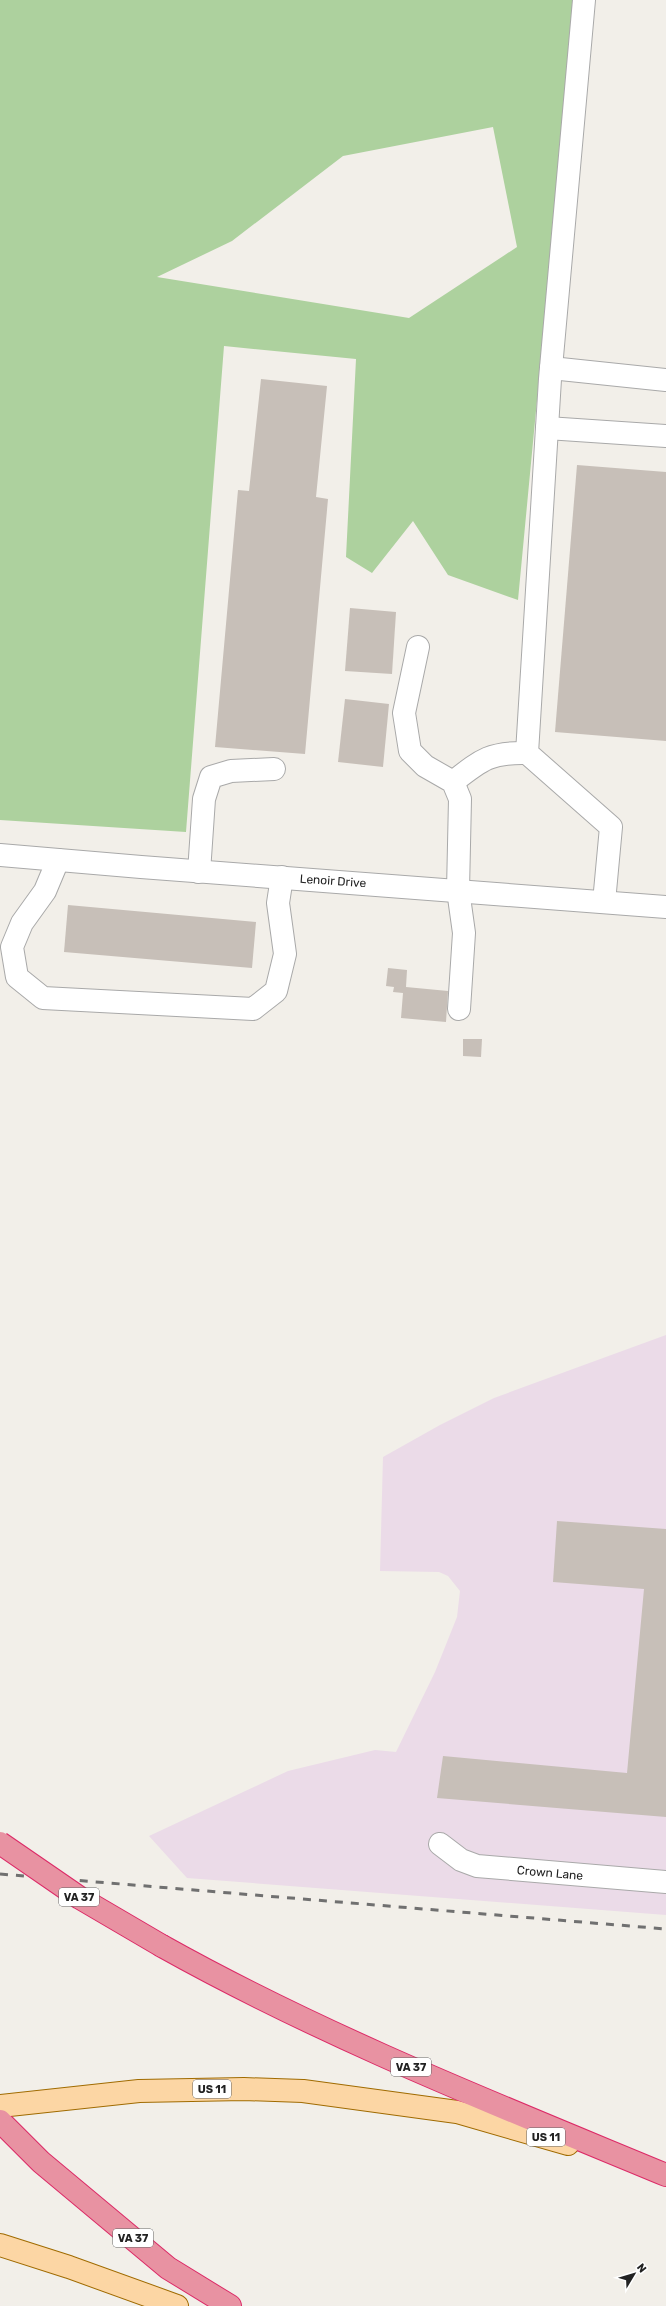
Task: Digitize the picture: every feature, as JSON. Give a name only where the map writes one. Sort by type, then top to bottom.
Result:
[{"type":"highway","name":"VA 37","points":[[0,1843],[80,1898],[162,1946],[269,2003],[484,2100],[666,2175]]},
{"type":"highway","name":"VA 37","points":[[0,2121],[41,2162],[168,2268],[230,2306]]},
{"type":"main road","name":"US 11","points":[[0,2106],[139,2091],[244,2088],[303,2091],[457,2112],[526,2130],[666,2175]]},
{"type":"main road","points":[[0,2246],[75,2269],[177,2306]]},
{"type":"street","points":[[526,753],[551,368],[584,0]]},
{"type":"street","points":[[551,368],[666,380]]},
{"type":"street","points":[[547,428],[666,436]]},
{"type":"street","points":[[418,647],[404,713],[410,751],[425,766],[453,782],[460,799],[458,890],[464,933],[459,1009]]},
{"type":"street","points":[[453,782],[481,760],[504,753],[526,753],[611,827],[604,902]]},
{"type":"street","points":[[199,872],[204,799],[211,777],[231,771],[274,770]]},
{"type":"street","name":"Lenoir Drive","points":[[0,855],[199,872],[458,890],[666,907]]},
{"type":"street","points":[[58,860],[45,890],[22,923],[12,947],[17,977],[43,998],[253,1009],[276,991],[285,954],[278,903],[282,878]]},
{"type":"street","name":"Crown Lane","points":[[440,1844],[461,1860],[477,1866],[666,1882]]},
{"type":"shaded area","points":[[666,1335],[666,1915],[187,1878],[149,1836],[288,1771],[375,1750],[396,1752],[435,1672],[457,1617],[460,1591],[448,1576],[439,1572],[380,1571],[383,1457],[440,1425],[494,1398]]},
{"type":"green space","points":[[0,0],[575,0],[518,600],[448,575],[413,521],[372,573],[346,557],[356,359],[224,346],[186,832],[0,820]],"holes":[[[493,127],[517,247],[409,318],[157,277],[232,241],[343,156]]]},
{"type":"building","points":[[261,379],[327,386],[316,497],[328,499],[305,754],[215,747],[238,490],[249,491]]},
{"type":"building","points":[[577,465],[666,472],[666,741],[555,732]]},
{"type":"building","points":[[350,608],[396,612],[392,674],[345,671]]},
{"type":"building","points":[[345,699],[389,704],[383,767],[338,762]]},
{"type":"building","points":[[68,905],[256,922],[252,968],[64,952]]},
{"type":"building","points":[[388,968],[407,970],[406,987],[448,991],[446,1022],[401,1018],[403,993],[393,992],[394,987],[386,986]]},
{"type":"building","points":[[463,1039],[482,1039],[481,1057],[463,1056]]},
{"type":"building","points":[[557,1521],[666,1529],[666,1817],[437,1798],[443,1756],[627,1773],[644,1589],[553,1582]]},
{"type":"railway","points":[[0,1874],[666,1929]]}]
